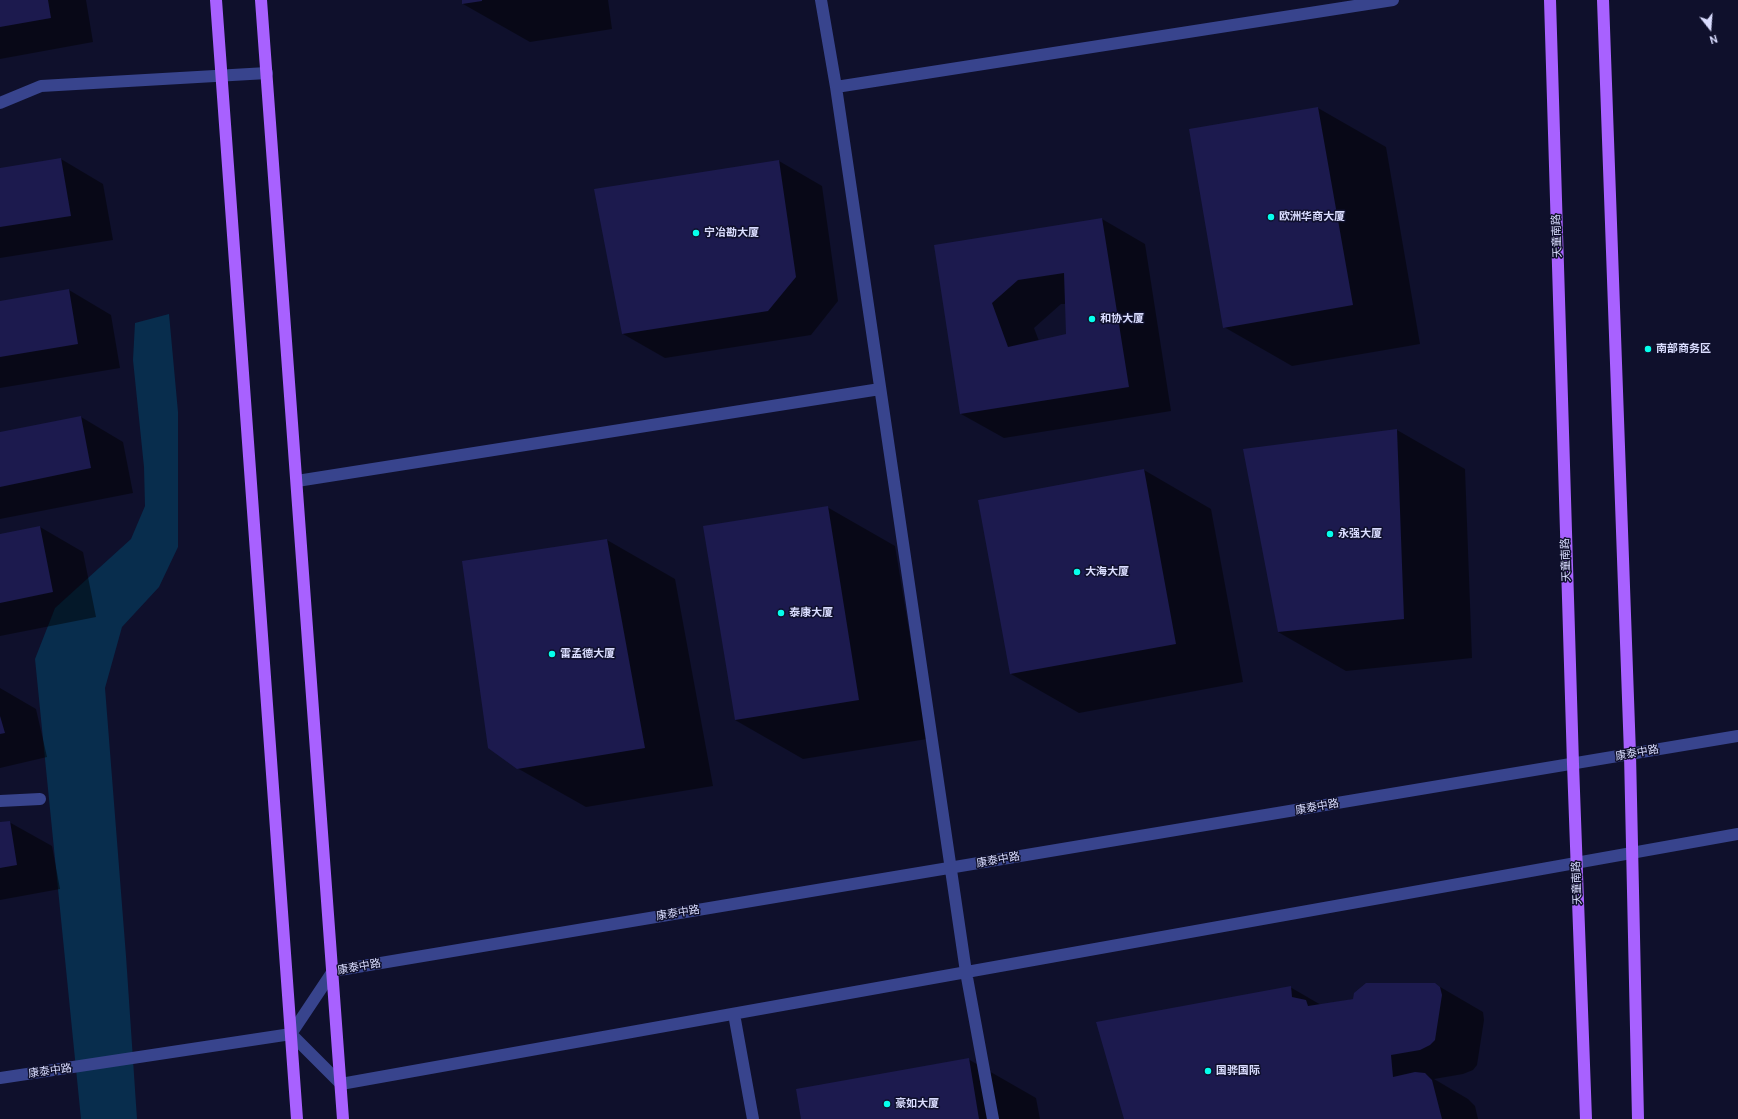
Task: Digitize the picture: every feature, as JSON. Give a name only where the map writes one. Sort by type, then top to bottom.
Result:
[{"type":"main road","points":[[216,0],[297,1119]]},
{"type":"main road","points":[[261,0],[343,1119]]},
{"type":"main road","name":"天童南路","points":[[1550,0],[1576,863],[1586,1119]]},
{"type":"main road","points":[[1603,0],[1630,754],[1638,1119]]},
{"type":"street","points":[[821,0],[836,87],[966,972],[993,1119]]},
{"type":"street","points":[[836,87],[1393,0]]},
{"type":"street","points":[[0,103],[41,86],[266,73]]},
{"type":"street","points":[[296,481],[880,389]]},
{"type":"street","name":"康泰中路","points":[[0,1078],[291,1034],[333,971],[1738,736]]},
{"type":"street","points":[[0,801],[40,799]]},
{"type":"street","points":[[291,1034],[341,1084],[1738,834]]},
{"type":"street","points":[[734,1014],[753,1119]]},
{"type":"water","points":[[169,314],[178,412],[178,547],[159,587],[122,627],[105,688],[137,1119],[81,1119],[35,659],[55,608],[131,539],[145,506],[144,467],[133,360],[135,323]]},
{"type":"building","points":[[0,0],[48,0],[51,18],[0,27]]},
{"type":"building","points":[[462,0],[482,0],[482,1],[462,4]]},
{"type":"building","name":"欧洲华商大厦","points":[[1318,107],[1353,305],[1223,328],[1189,129]]},
{"type":"building","points":[[61,158],[71,216],[0,227],[0,168]]},
{"type":"building","name":"宁冶勘大厦","points":[[779,160],[796,277],[768,311],[622,334],[594,189]]},
{"type":"building","name":"和协大厦","points":[[1102,218],[1129,387],[960,414],[934,245]],"holes":[[[1064,273],[1066,334],[1008,347],[992,303],[1018,280]]]},
{"type":"building","points":[[69,289],[78,344],[0,357],[0,301]]},
{"type":"building","points":[[81,416],[91,468],[0,487],[0,432]]},
{"type":"building","name":"永强大厦","points":[[1397,429],[1404,619],[1278,632],[1243,449]]},
{"type":"building","name":"大海大厦","points":[[1144,469],[1176,644],[1010,674],[978,500]]},
{"type":"building","name":"泰康大厦","points":[[828,506],[859,700],[735,720],[703,526]]},
{"type":"building","points":[[40,526],[53,592],[0,603],[0,534]]},
{"type":"building","name":"雷孟德大厦","points":[[607,539],[645,748],[517,769],[488,748],[462,561]]},
{"type":"building","points":[[0,716],[5,733],[0,734]]},
{"type":"building","points":[[10,821],[17,865],[0,868],[0,822]]},
{"type":"building","points":[[1366,983],[1435,983],[1440,987],[1442,995],[1435,1040],[1430,1045],[1420,1050],[1391,1055],[1393,1077],[1415,1072],[1425,1073],[1432,1080],[1442,1119],[1124,1119],[1096,1022],[1291,986],[1292,997],[1306,1000],[1308,1006],[1353,999],[1354,993]]},
{"type":"building","name":"豪如大厦","points":[[969,1058],[979,1119],[801,1119],[796,1089]]},
{"type":"place","name":"欧洲华商大厦","points":[[1271,217]]},
{"type":"place","name":"宁冶勘大厦","points":[[696,233]]},
{"type":"place","name":"和协大厦","points":[[1092,319]]},
{"type":"place","name":"南部商务区","points":[[1648,349]]},
{"type":"place","name":"永强大厦","points":[[1330,534]]},
{"type":"place","name":"大海大厦","points":[[1077,572]]},
{"type":"place","name":"泰康大厦","points":[[781,613]]},
{"type":"place","name":"雷孟德大厦","points":[[552,654]]},
{"type":"place","name":"国骅国际","points":[[1208,1071]]},
{"type":"place","name":"豪如大厦","points":[[887,1104]]}]
